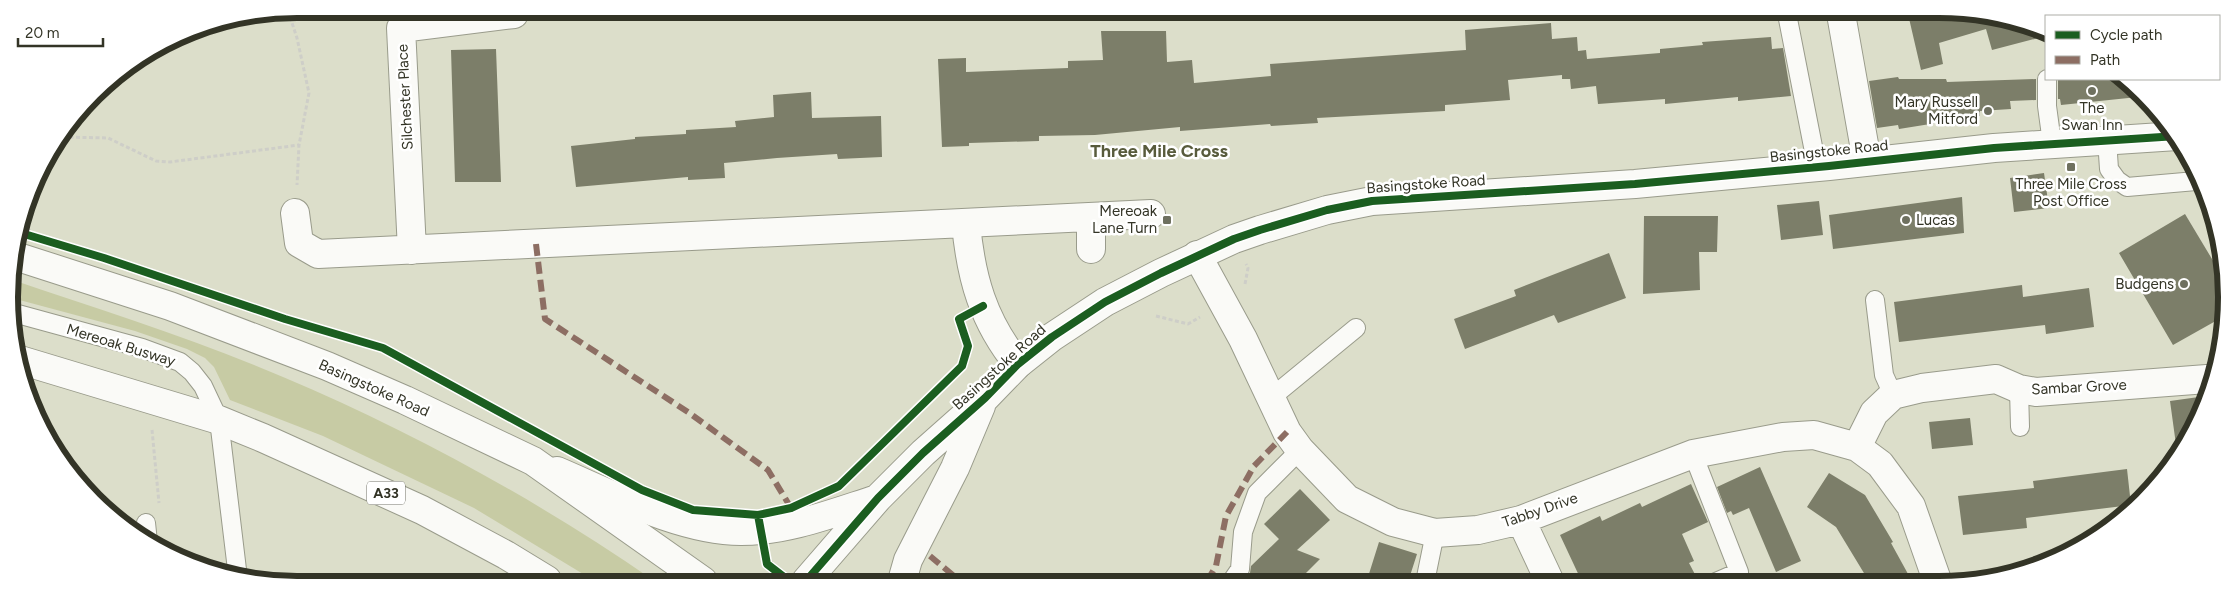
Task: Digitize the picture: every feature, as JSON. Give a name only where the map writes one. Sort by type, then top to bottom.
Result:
[{"type":"main road","name":"Silchester Place","points":[[412,250],[401,28],[482,18]]},
{"type":"main road","points":[[1842,18],[1866,161]]},
{"type":"main road","name":"Basingstoke Road","points":[[810,576],[878,498],[923,453],[985,398],[1018,364],[1068,325],[1098,307],[1197,255],[1234,239],[1327,210],[1372,201],[1635,184],[2052,143],[2166,137]]},
{"type":"main road","points":[[295,213],[300,243],[318,254],[1151,214]]},
{"type":"main road","points":[[1091,217],[1091,249]]},
{"type":"main road","name":"Basingstoke Road","points":[[966,224],[969,254],[983,306],[1001,343],[1018,364]]},
{"type":"main road","name":"Tabby Drive","points":[[1197,255],[1244,339],[1287,432],[1300,450],[1347,499],[1393,522],[1435,533],[1478,530],[1521,520],[1693,454],[1783,437],[1814,435],[1857,447],[1880,464],[1911,506],[1936,576]]},
{"type":"main road","name":"Basingstoke Road","points":[[21,258],[170,306],[327,366],[405,400],[533,461],[696,576]]},
{"type":"main road","name":"A33","points":[[25,362],[219,420],[336,470],[422,510],[506,555],[540,576]]},
{"type":"main road","name":"Sambar Grove","points":[[1893,394],[1922,388],[1996,379],[2019,389],[2036,392],[2205,379]]},
{"type":"main road","points":[[1857,447],[1874,413],[1893,394]]},
{"type":"main road","points":[[903,576],[908,560],[955,468],[985,398]]},
{"type":"main road","points":[[533,461],[664,516],[714,529],[760,530],[805,522],[878,498]]},
{"type":"main road","points":[[1521,520],[1547,576]]},
{"type":"lane","points":[[1787,18],[1817,167]]},
{"type":"lane","points":[[2047,80],[2046,106],[2052,143]]},
{"type":"lane","points":[[2107,140],[2109,169],[2117,180],[2127,186],[2192,181]]},
{"type":"lane","points":[[1875,300],[1884,375],[1893,394]]},
{"type":"lane","name":"Mereoak Busway","points":[[18,314],[142,348],[180,362],[203,386],[219,420],[237,570]]},
{"type":"lane","points":[[1272,397],[1356,328]]},
{"type":"lane","points":[[2019,389],[2020,427]]},
{"type":"lane","points":[[1235,576],[1240,569],[1243,532],[1257,493],[1300,450]]},
{"type":"lane","points":[[1693,454],[1739,572],[1730,576]]},
{"type":"lane","points":[[146,523],[147,532]]},
{"type":"lane","points":[[1426,576],[1435,533]]},
{"type":"path","points":[[291,18],[309,93],[299,145],[295,213]]},
{"type":"path","points":[[68,137],[108,138],[156,161],[170,162],[299,145]]},
{"type":"path","points":[[152,424],[160,504]]},
{"type":"green space","points":[[18,282],[216,350],[331,398],[427,444],[473,469],[565,522],[647,576],[586,576],[474,508],[323,436],[230,400],[214,367],[205,358],[187,349],[135,331],[18,300]]},
{"type":"building","points":[[1909,18],[1974,20],[2010,27],[2041,37],[1992,50],[1986,29],[1939,43],[1943,64],[1921,70]]},
{"type":"building","points":[[1551,23],[1552,39],[1577,37],[1578,51],[1586,50],[1587,59],[1660,53],[1660,49],[1703,45],[1702,42],[1771,37],[1772,49],[1783,48],[1791,96],[1738,101],[1738,97],[1665,104],[1665,99],[1598,104],[1596,86],[1571,89],[1570,79],[1562,79],[1562,75],[1508,80],[1510,100],[1445,105],[1445,111],[1317,118],[1318,123],[1271,126],[1270,124],[1180,131],[1180,127],[1095,135],[1039,136],[1039,141],[969,143],[969,146],[942,147],[938,59],[966,58],[966,72],[1068,68],[1068,61],[1103,60],[1101,31],[1166,31],[1167,62],[1192,60],[1194,83],[1271,76],[1270,64],[1466,50],[1465,30]]},
{"type":"building","points":[[496,49],[501,182],[455,182],[451,50]]},
{"type":"building","points":[[1898,77],[1899,79],[1946,79],[1947,82],[2036,79],[2036,100],[2010,101],[2011,109],[1980,111],[1980,116],[1899,129],[1898,125],[1877,128],[1869,81]]},
{"type":"building","name":"The Swan Inn","points":[[2058,80],[2114,80],[2134,97],[2061,105],[2060,99],[2058,99]]},
{"type":"building","points":[[811,92],[812,118],[881,116],[882,157],[838,159],[837,154],[724,163],[725,178],[688,180],[688,177],[576,187],[571,146],[635,139],[635,137],[686,134],[686,130],[736,127],[735,121],[774,117],[773,95]]},
{"type":"building","points":[[2044,173],[2049,208],[2014,212],[2010,178]]},
{"type":"building","points":[[1962,197],[1964,233],[1833,249],[1829,215]]},
{"type":"building","points":[[1819,201],[1823,235],[1781,240],[1777,205]]},
{"type":"building","points":[[2185,214],[2215,265],[2218,297],[2216,321],[2173,345],[2119,253]]},
{"type":"building","points":[[1644,216],[1718,216],[1717,252],[1699,252],[1700,290],[1643,294]]},
{"type":"building","points":[[1609,253],[1626,298],[1558,323],[1554,315],[1465,349],[1454,319],[1516,296],[1514,290]]},
{"type":"building","points":[[2022,285],[2023,297],[2089,288],[2094,327],[2046,334],[2045,325],[1899,342],[1894,302]]},
{"type":"building","points":[[2199,397],[2189,421],[2176,443],[2170,401]]},
{"type":"building","points":[[1970,418],[1973,445],[1932,449],[1929,422]]},
{"type":"building","points":[[1760,467],[1801,561],[1776,572],[1749,508],[1733,515],[1731,511],[1727,513],[1717,487]]},
{"type":"building","points":[[2127,469],[2130,500],[2123,506],[2026,518],[2027,528],[1963,535],[1958,496],[2034,488],[2033,481]]},
{"type":"building","points":[[1829,473],[1865,495],[1893,542],[1891,543],[1909,576],[1866,576],[1836,527],[1807,507]]},
{"type":"building","points":[[1691,484],[1708,522],[1682,534],[1694,561],[1689,563],[1696,576],[1579,576],[1560,535],[1600,516],[1602,521],[1640,503],[1642,507]]},
{"type":"building","points":[[1300,489],[1330,520],[1297,550],[1320,559],[1303,576],[1253,576],[1250,573],[1251,566],[1279,539],[1264,524]]},
{"type":"building","points":[[1379,542],[1417,554],[1410,576],[1368,576]]},
{"type":"marked path","points":[[536,244],[545,319],[688,412],[768,470],[791,508]]},
{"type":"marked path","points":[[1210,576],[1216,566],[1226,516],[1254,466],[1287,432]]},
{"type":"marked path","points":[[930,556],[954,576]]},
{"type":"cycle path","points":[[810,576],[878,498],[923,453],[985,398],[1018,364],[1052,337],[1105,302],[1161,273],[1234,239],[1260,230],[1327,210],[1372,201],[1635,184],[1994,148],[2166,137]]},
{"type":"cycle path","points":[[25,234],[104,258],[285,319],[383,348],[642,490],[693,510],[758,515],[791,508],[839,486],[962,366],[968,346],[959,319],[983,306]]},
{"type":"cycle path","points":[[758,515],[767,564],[783,576]]},
{"type":"place","name":"The Swan Inn","points":[[2092,91]]},
{"type":"place","name":"Mary Russell Mitford","points":[[1988,111]]},
{"type":"place","name":"Three Mile Cross Post Office","points":[[2071,167]]},
{"type":"place","name":"Mereoak Lane Turn","points":[[1167,220]]},
{"type":"place","name":"Lucas","points":[[1906,220]]},
{"type":"place","name":"Budgens","points":[[2184,284]]},
{"type":"district","name":"Three Mile Cross","points":[[1159,151]]}]
